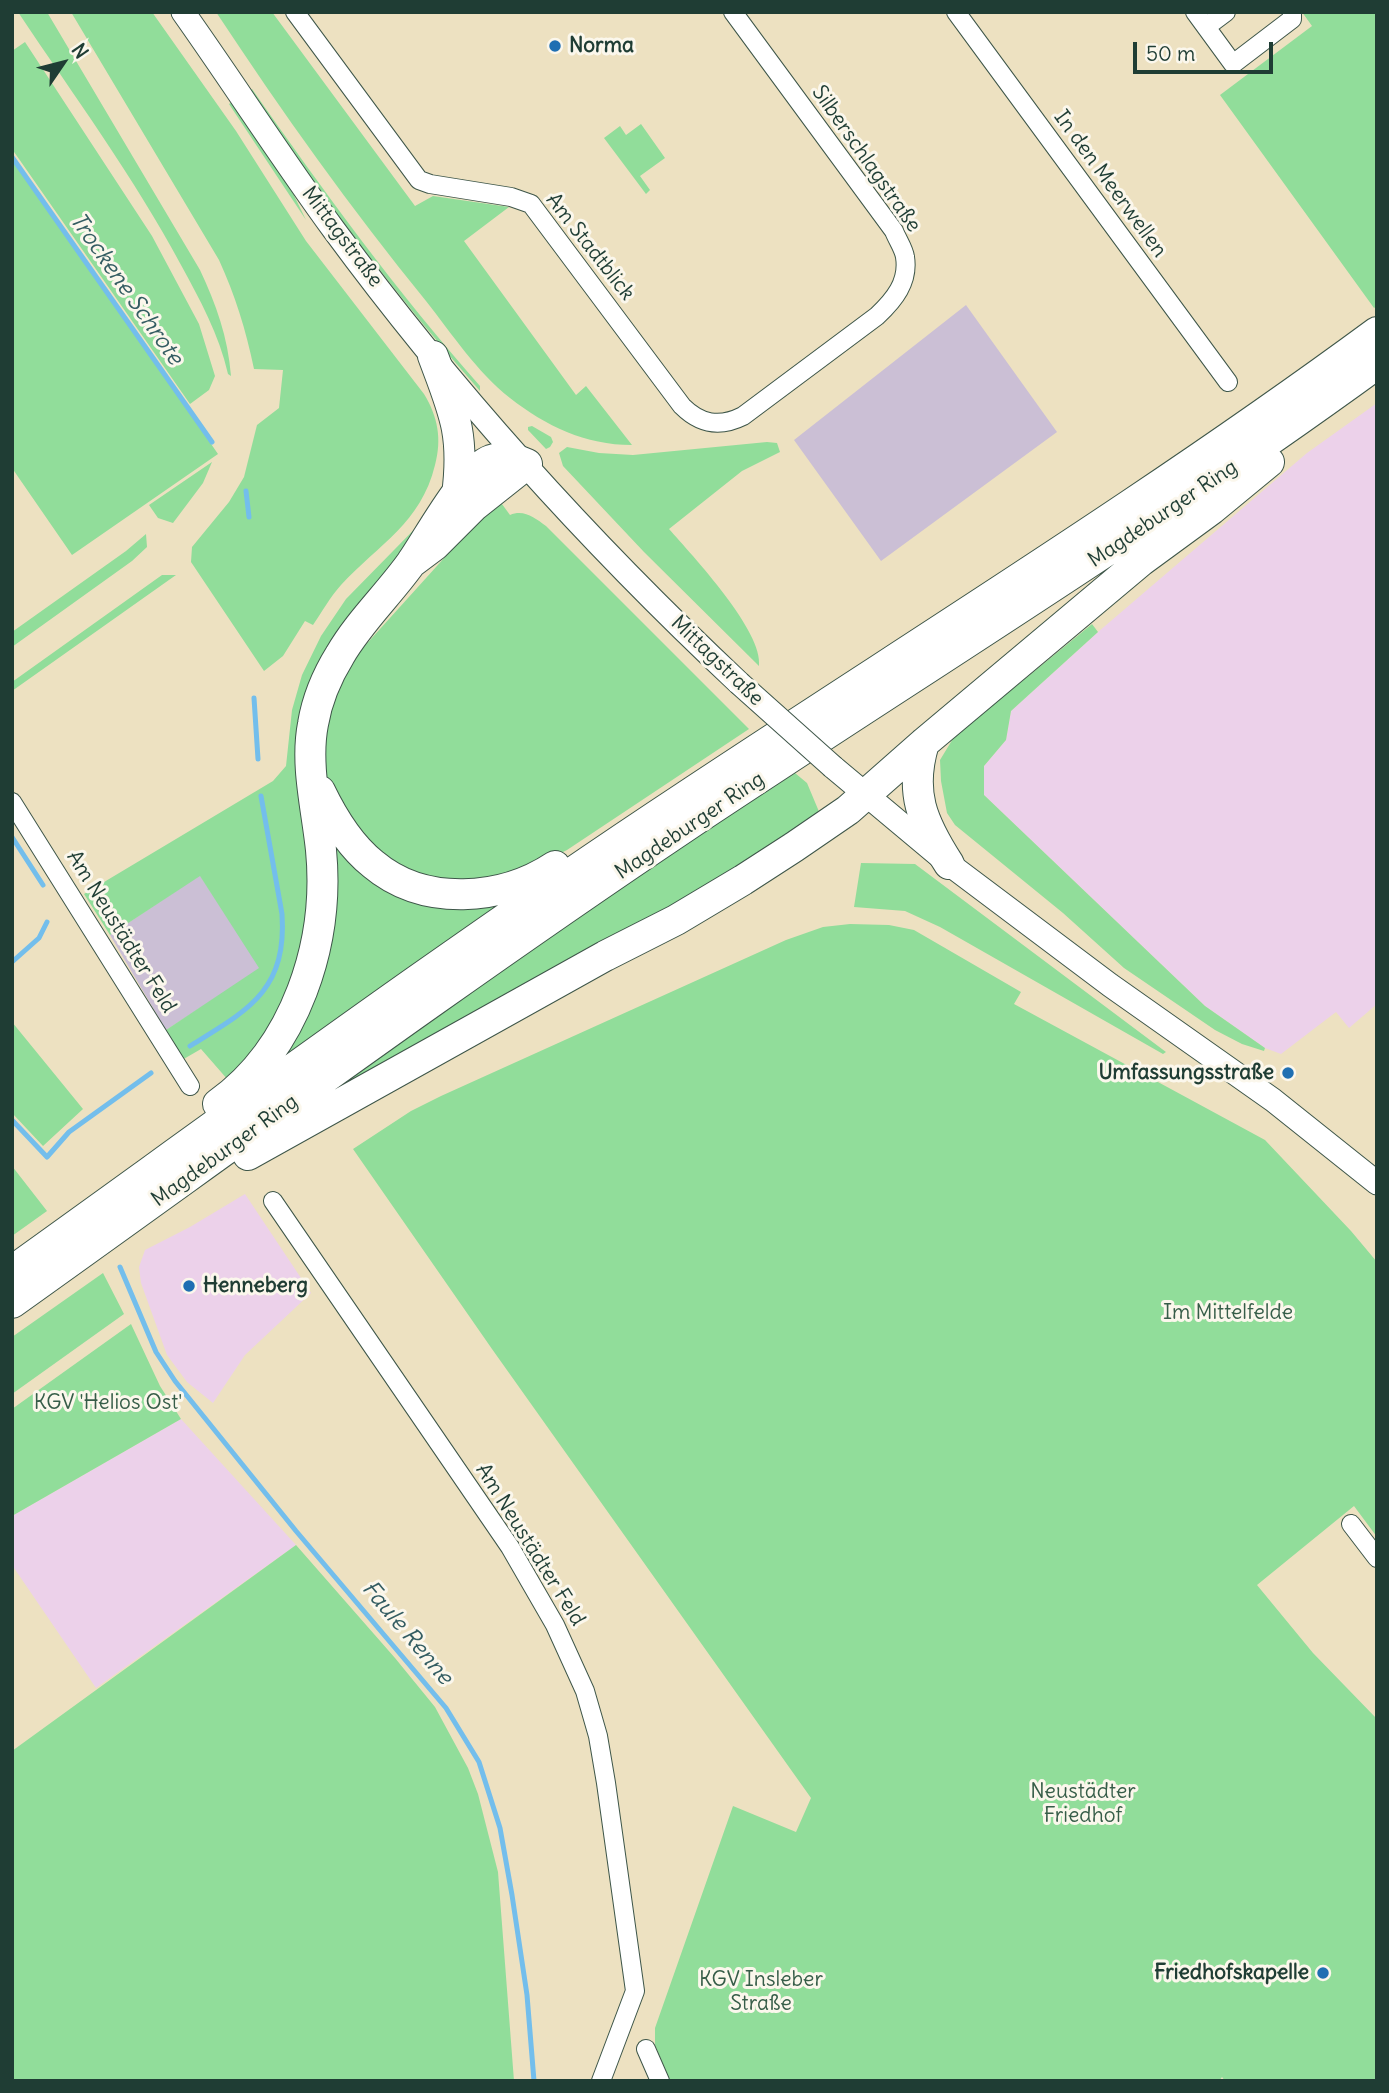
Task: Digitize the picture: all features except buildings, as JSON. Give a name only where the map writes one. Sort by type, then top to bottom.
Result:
[{"type":"highway","name":"Magdeburger Ring","points":[[12,1303],[120,1210],[541,894],[685,796],[1189,465],[1377,332]]},
{"type":"highway","points":[[433,356],[459,430],[460,466],[457,495]]},
{"type":"highway","name":"Magdeburger Ring","points":[[12,1270],[120,1210],[394,1030],[623,870],[1078,571],[1270,441],[1377,364]]},
{"type":"highway","points":[[411,564],[435,545],[474,506],[527,464],[511,457],[490,460],[471,476],[411,564],[359,627],[329,676],[312,725],[310,745],[321,852],[321,913],[310,971],[296,1005],[274,1043],[245,1081],[223,1101],[131,1168],[120,1210],[150,1219],[279,1137],[710,900],[794,847],[865,795],[1141,561],[1212,509],[1300,436],[1377,381]]},
{"type":"highway","points":[[925,743],[919,761],[917,794],[924,820],[949,864]]},
{"type":"highway","points":[[313,774],[328,808],[348,839],[375,866],[391,877],[422,889],[460,895],[498,890],[537,877],[653,802],[685,796]]},
{"type":"street","name":"Mittagstraße","points":[[183,12],[334,230],[433,356],[527,464],[640,586],[739,683],[865,795],[949,864],[1110,985],[1273,1100],[1377,1183]]},
{"type":"street","name":"Am Stadtblick","points":[[296,12],[416,177],[430,184],[511,197],[531,204],[682,406],[700,420],[720,423]]},
{"type":"street","name":"Silberschlagstraße","points":[[720,423],[743,416],[894,301],[904,282],[905,257],[894,231],[733,12]]},
{"type":"street","name":"In den Meerwellen","points":[[956,12],[1228,382]]},
{"type":"street","points":[[1195,12],[1233,64],[1292,19],[1292,12]]},
{"type":"street","points":[[1206,27],[1226,12]]},
{"type":"street","name":"Am Neustädter Feld","points":[[12,802],[190,1086]]},
{"type":"street","name":"Am Neustädter Feld","points":[[273,1201],[509,1547],[561,1636],[585,1691],[600,1748],[635,1991],[601,2081]]},
{"type":"street","points":[[1351,1524],[1377,1558]]},
{"type":"street","points":[[646,2049],[660,2081]]},
{"type":"shaded area","points":[[966,305],[1057,432],[881,561],[794,440]]},
{"type":"shaded area","points":[[1377,403],[1377,1004],[1349,1028],[1336,1012],[1281,1054],[1265,1048],[1205,1006],[984,795],[984,766],[1006,740],[1011,711],[1098,632],[1307,453]]},
{"type":"shaded area","points":[[200,875],[261,969],[166,1030],[110,935]]},
{"type":"shaded area","points":[[245,1194],[311,1293],[245,1355],[213,1403],[187,1382],[167,1355],[141,1283],[139,1267],[145,1250]]},
{"type":"shaded area","points":[[181,1419],[296,1545],[96,1688],[12,1565],[12,1516]]},
{"type":"green space","points":[[18,12],[47,12],[200,270],[220,321],[231,376],[208,318],[163,232],[124,168]]},
{"type":"green space","points":[[71,12],[152,12],[236,131],[306,241],[424,394],[433,411],[438,437],[437,455],[420,502],[397,531],[341,585],[313,625],[305,621],[283,656],[264,671],[191,562],[192,547],[229,502],[244,477],[257,425],[279,408],[283,370],[254,369],[240,313],[219,260]]},
{"type":"green space","points":[[216,12],[272,12],[415,206],[433,196],[509,207],[464,241],[576,395],[586,386],[632,445],[582,438],[552,425],[510,398],[487,377],[344,195]]},
{"type":"green space","points":[[1302,12],[1377,12],[1377,306],[1374,308],[1220,95],[1312,26]]},
{"type":"green space","points":[[25,42],[152,236],[199,324],[215,376],[209,390],[190,404],[12,149],[12,51]]},
{"type":"green space","points":[[252,89],[362,241],[480,386],[480,391],[360,244],[249,91]]},
{"type":"green space","points":[[232,102],[287,181],[306,220],[229,104]]},
{"type":"green space","points":[[641,124],[665,158],[640,176],[650,190],[646,194],[604,138],[620,126],[626,135]]},
{"type":"green space","points":[[12,155],[218,454],[72,555],[12,468]]},
{"type":"green space","points":[[532,426],[551,437],[553,442],[550,447],[546,449],[528,430],[528,427]]},
{"type":"green space","points":[[777,443],[780,452],[742,471],[669,529],[739,615],[758,651],[759,666],[644,552],[563,466],[559,453],[567,447],[599,453],[633,455]]},
{"type":"green space","points":[[212,462],[203,483],[173,523],[158,518],[149,505]]},
{"type":"green space","points":[[444,499],[329,653],[311,888],[302,943],[278,1018],[238,1072],[228,1080],[201,1049],[182,1060],[166,1030],[259,968],[200,876],[110,935],[84,894],[273,781],[286,766],[292,710],[302,675],[321,636],[346,599]]},
{"type":"green space","points":[[499,500],[510,515],[525,514],[546,526],[749,729],[567,850],[510,878],[426,881],[366,846],[328,782],[323,752],[327,718],[342,679],[361,650]]},
{"type":"green space","points":[[146,534],[147,547],[132,561],[12,647],[12,632]]},
{"type":"green space","points":[[162,575],[176,575],[12,691],[12,682]]},
{"type":"green space","points":[[1092,624],[1098,632],[1011,711],[1006,740],[984,766],[984,795],[1205,1006],[1265,1048],[1264,1051],[1242,1044],[1215,1030],[1124,968],[1063,913],[955,825],[947,813],[940,760],[954,737]]},
{"type":"green space","points":[[795,773],[807,783],[820,814],[741,867],[277,1128],[534,947]]},
{"type":"green space","points":[[326,829],[367,870],[528,890],[251,1086],[281,1046]]},
{"type":"green space","points":[[861,863],[915,864],[1166,1052],[1163,1054],[940,927],[905,911],[854,907]]},
{"type":"green space","name":"Neustädter Friedhof","points":[[850,924],[889,925],[914,930],[1021,992],[1014,1004],[1265,1140],[1377,1262],[1377,1537],[1354,1506],[1257,1585],[1313,1653],[1377,1719],[1377,2081],[1225,2081],[1222,2077],[1219,2081],[670,2081],[655,2045],[655,2028],[733,1806],[796,1832],[811,1798],[353,1149],[411,1111],[441,1096],[786,940],[823,927]]},
{"type":"green space","points":[[12,1022],[83,1109],[43,1146],[12,1113]]},
{"type":"green space","points":[[12,1166],[47,1211],[12,1236]]},
{"type":"green space","points":[[103,1273],[124,1314],[12,1394],[12,1337]]},
{"type":"green space","name":"KGV 'Helios Ost'","points":[[131,1324],[160,1386],[181,1419],[12,1516],[12,1409]]},
{"type":"green space","points":[[296,1545],[435,1707],[468,1768],[478,1794],[498,1872],[514,2081],[12,2081],[12,1751]]},
{"type":"waterway","name":"Trockene Schrote","points":[[12,157],[212,442]]},
{"type":"waterway","name":"Trockene Schrote","points":[[246,491],[249,517]]},
{"type":"waterway","name":"Trockene Schrote","points":[[254,698],[258,759]]},
{"type":"waterway","name":"Trockene Schrote","points":[[190,1046],[246,1009],[260,995],[278,962],[282,940],[282,914],[261,796]]},
{"type":"waterway","name":"Faule Renne","points":[[12,837],[43,885]]},
{"type":"waterway","name":"Faule Renne","points":[[12,962],[39,938],[47,922]]},
{"type":"waterway","name":"Trockene Schrote","points":[[12,1120],[47,1157],[69,1132],[151,1073]]},
{"type":"waterway","name":"Faule Renne","points":[[120,1267],[156,1352],[175,1381],[296,1531],[446,1708],[479,1762],[500,1828],[512,1895],[527,1995],[534,2081]]},
{"type":"place","name":"Norma","points":[[555,46]]},
{"type":"place","name":"Umfassungsstraße","points":[[1288,1073]]},
{"type":"place","name":"Henneberg","points":[[189,1286]]},
{"type":"place","name":"Friedhofskapelle","points":[[1323,1973]]},
{"type":"park label","name":"Im Mittelfelde","points":[[1228,1313]]},
{"type":"park label","name":"KGV Insleber Straße","points":[[761,1992]]}]
